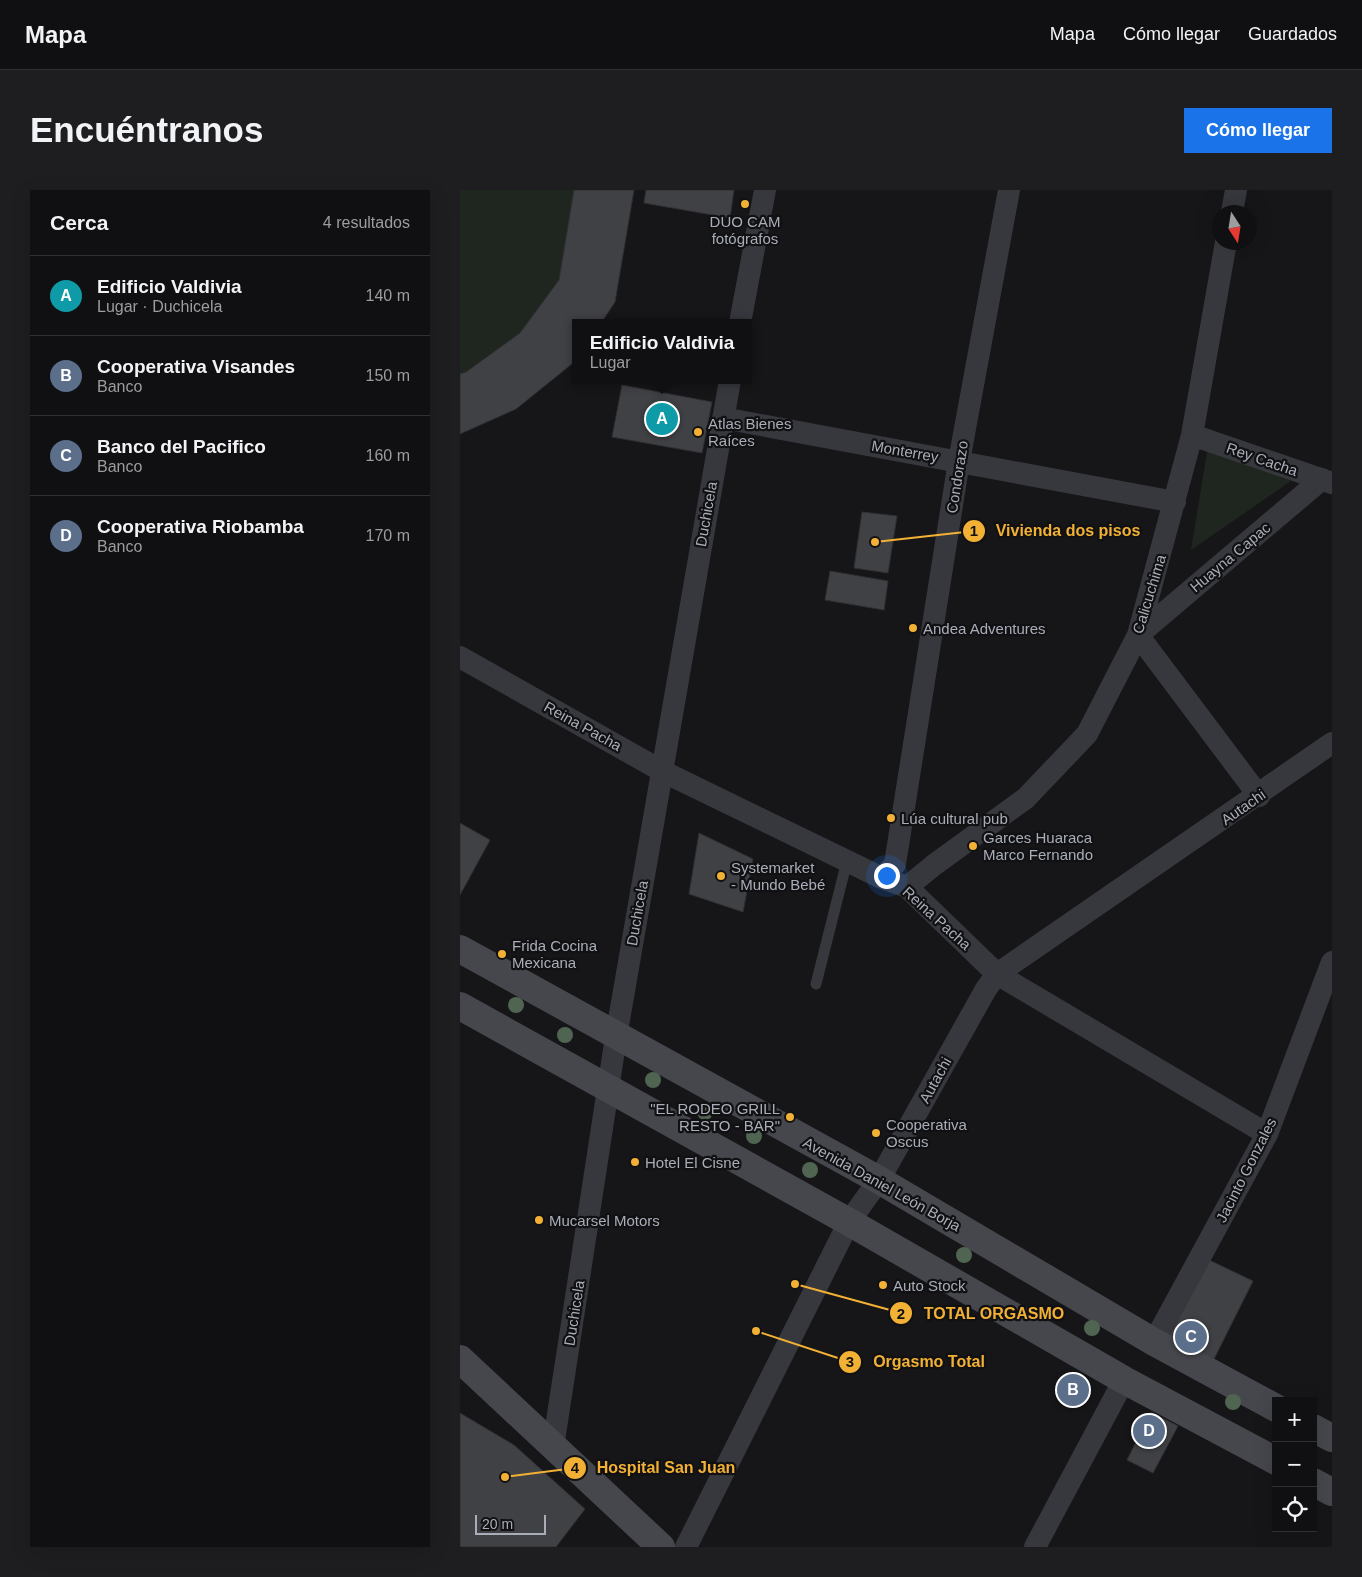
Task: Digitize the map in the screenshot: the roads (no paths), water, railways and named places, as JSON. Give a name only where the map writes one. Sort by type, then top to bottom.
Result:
[{"type":"main road","name":"Avenida Daniel León Borja","points":[[460,949],[616,1037],[879,1180],[1154,1342],[1272,1406]]},
{"type":"main road","points":[[460,1006],[849,1222],[1124,1380],[1272,1459]]},
{"type":"main road","points":[[460,1359],[661,1547]]},
{"type":"main road","points":[[1317,1430],[1332,1438]]},
{"type":"main road","points":[[1317,1484],[1332,1492]]},
{"type":"street","points":[[741,319],[765,190]]},
{"type":"street","name":"Condorazo","points":[[882,878],[895,864],[959,461],[1009,190]]},
{"type":"street","points":[[1233,205],[1236,190]]},
{"type":"street","name":"Calicuchima","points":[[907,888],[934,864],[1026,798],[1087,734],[1138,635],[1192,435],[1225,250]]},
{"type":"street","name":"Duchicela","points":[[553,1447],[616,1037],[729,384]]},
{"type":"street","name":"Monterrey","points":[[722,418],[1175,502]]},
{"type":"street","name":"Rey Cacha","points":[[1192,435],[1327,481]]},
{"type":"street","name":"Huayna Capac","points":[[1138,635],[1327,481]]},
{"type":"street","points":[[1138,635],[1259,796]]},
{"type":"street","name":"Reina Pacha","points":[[460,657],[662,771],[882,878],[907,888],[997,974],[1267,1134]]},
{"type":"street","name":"Autachi","points":[[686,1547],[849,1222],[879,1180],[986,989],[997,974],[1259,796],[1332,744]]},
{"type":"street","name":"Jacinto Gonzales","points":[[1154,1342],[1267,1134],[1331,965]]},
{"type":"street","points":[[1036,1547],[1124,1380]]},
{"type":"lane","points":[[816,984],[847,861]]},
{"type":"place","name":"DUO CAM fotógrafos","points":[[745,204]]},
{"type":"place","name":"Edificio Valdivia","points":[[662,419]]},
{"type":"place","name":"Atlas Bienes Raíces","points":[[698,432]]},
{"type":"place","name":"Vivienda dos pisos","points":[[875,542]]},
{"type":"place","name":"Andea Adventures","points":[[913,628]]},
{"type":"place","name":"Lúa cultural pub","points":[[891,818]]},
{"type":"place","name":"Garces Huaraca Marco Fernando","points":[[973,846]]},
{"type":"place","name":"Systemarket - Mundo Bebé","points":[[721,876]]},
{"type":"place","name":"Frida Cocina Mexicana","points":[[502,954]]},
{"type":"place","name":"\"EL RODEO GRILL RESTO - BAR\"","points":[[790,1117]]},
{"type":"place","name":"Cooperativa Oscus","points":[[876,1133]]},
{"type":"place","name":"Hotel El Cisne","points":[[635,1162]]},
{"type":"place","name":"Mucarsel Motors","points":[[539,1220]]},
{"type":"place","name":"TOTAL ORGASMO","points":[[795,1284]]},
{"type":"place","name":"Auto Stock","points":[[883,1285]]},
{"type":"place","name":"Orgasmo Total","points":[[756,1331]]},
{"type":"place","name":"Banco del Pacifico","points":[[1191,1337]]},
{"type":"place","name":"Cooperativa Visandes","points":[[1073,1390]]},
{"type":"place","name":"Cooperativa Riobamba","points":[[1149,1431]]},
{"type":"place","name":"Hospital San Juan","points":[[505,1477]]}]
